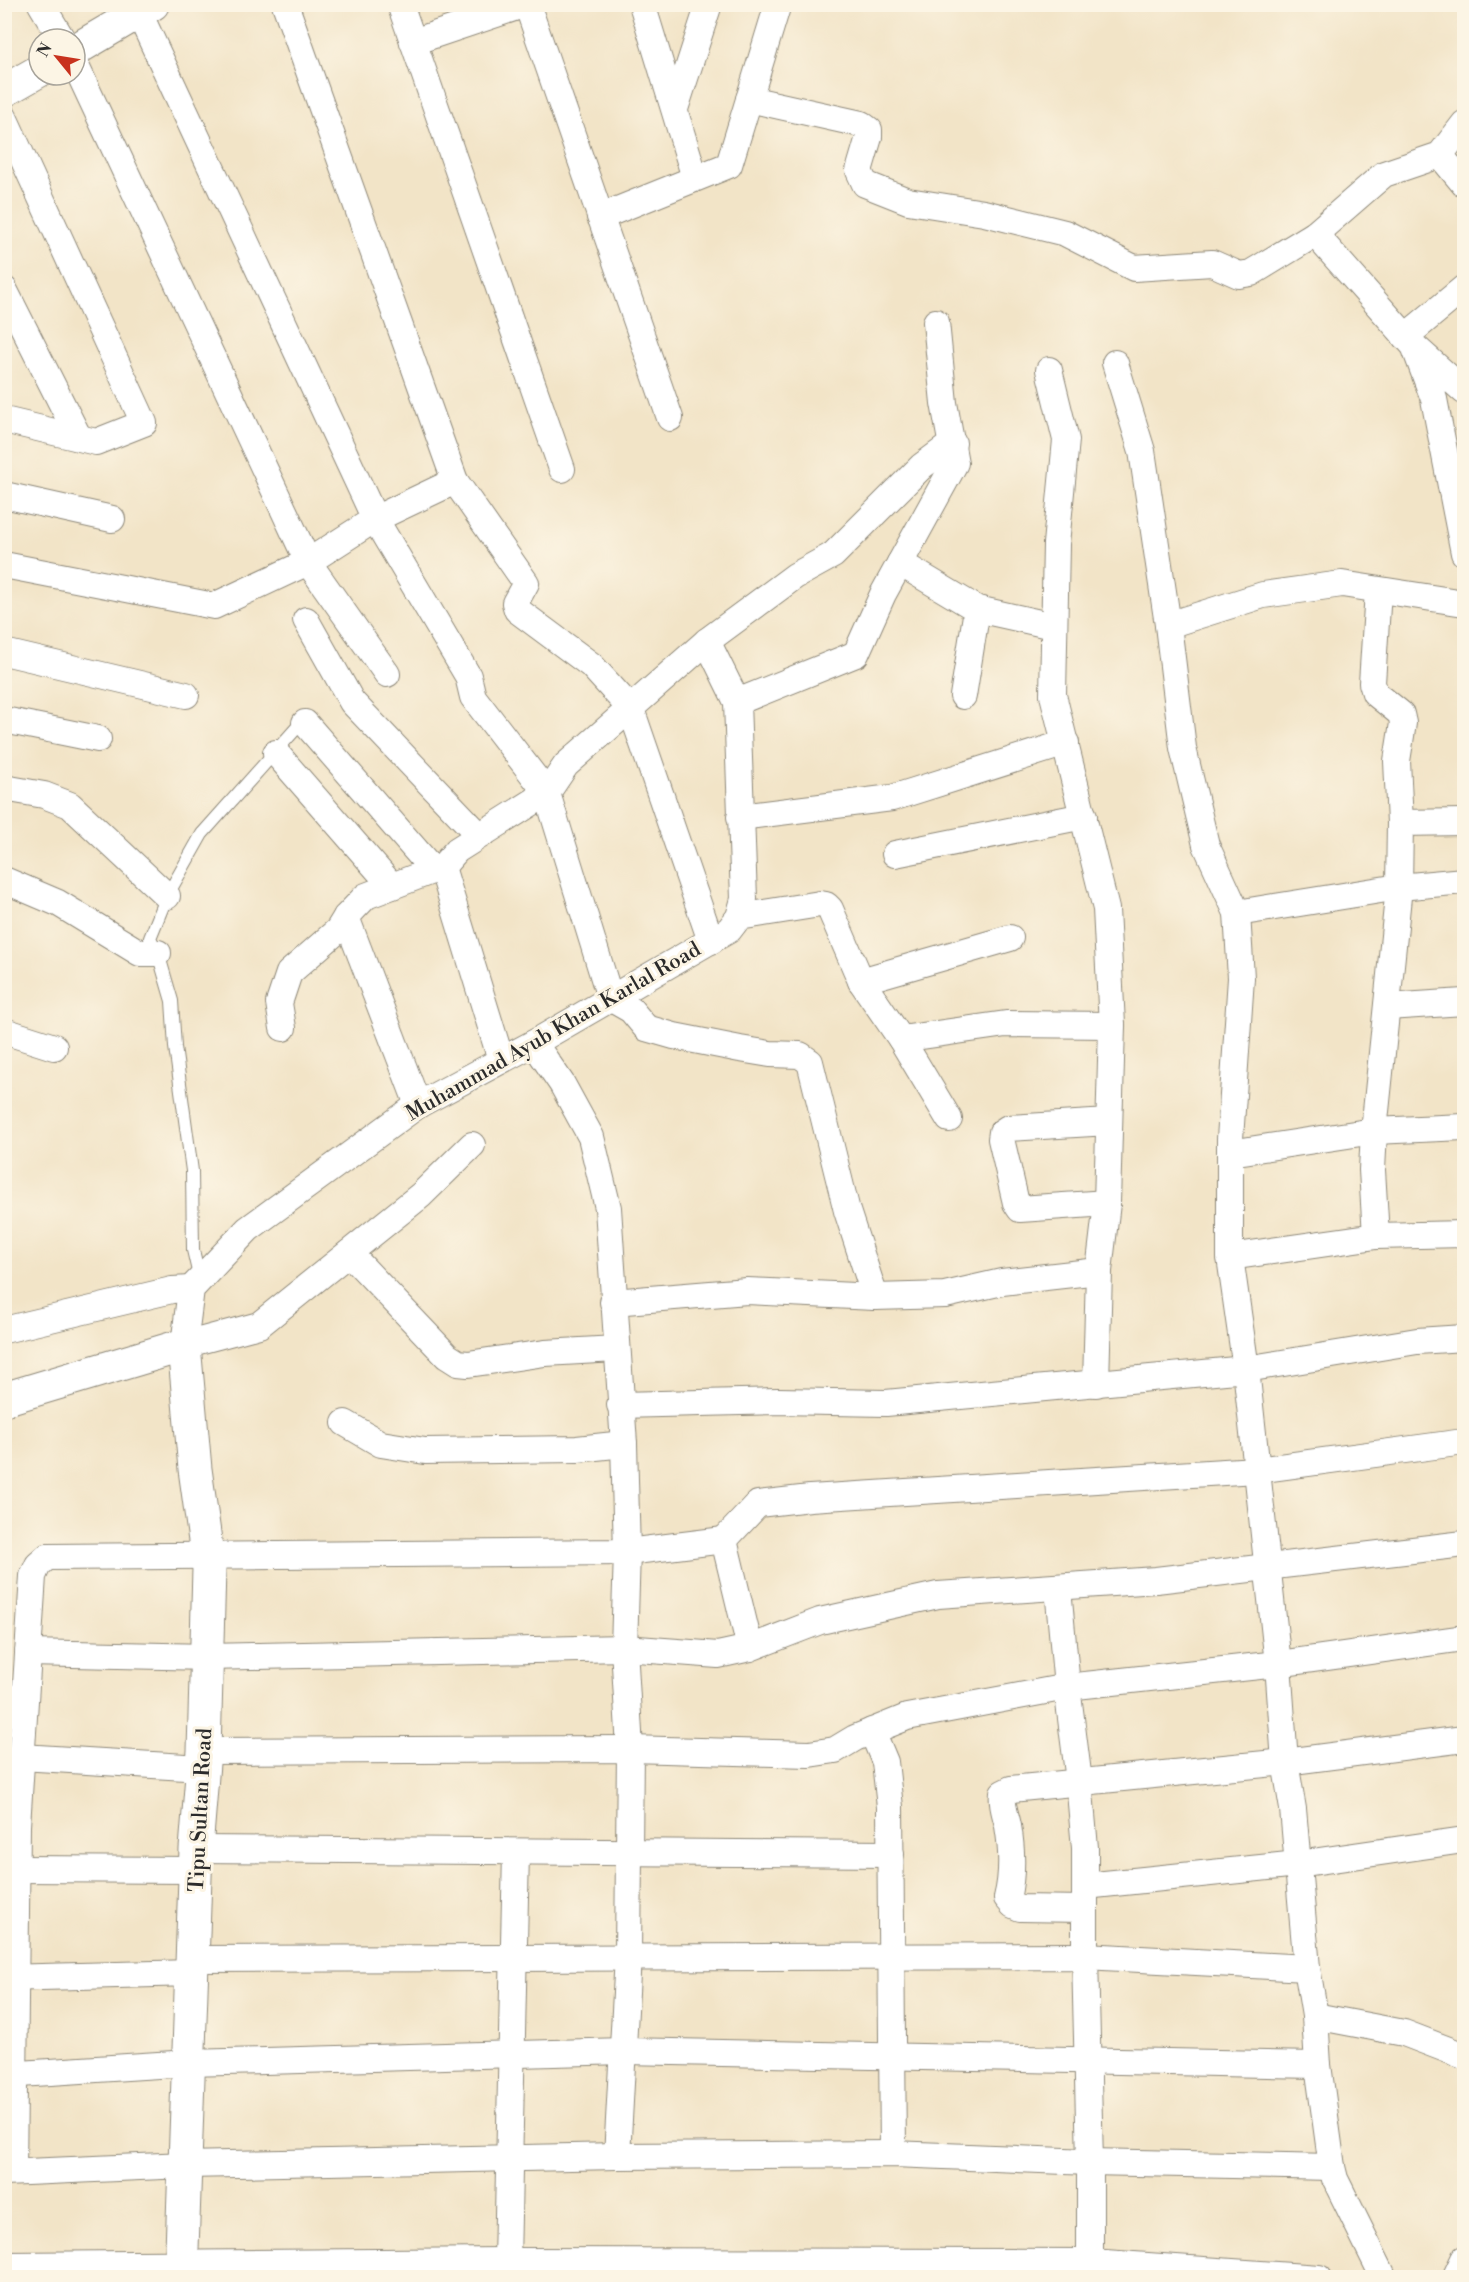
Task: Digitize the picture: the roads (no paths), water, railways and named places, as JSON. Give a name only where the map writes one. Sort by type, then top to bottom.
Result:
[{"type":"main road","points":[[4,1400],[184,1345]]},
{"type":"main road","name":"Tipu Sultan Road","points":[[182,2270],[196,1860],[208,1657],[209,1569],[195,1469],[184,1345]]},
{"type":"street","points":[[40,4],[54,27]]},
{"type":"street","points":[[285,4],[455,480],[526,583],[515,603],[517,610],[591,665],[631,709],[711,941]]},
{"type":"street","points":[[400,4],[562,469]]},
{"type":"street","points":[[413,42],[526,4],[670,418]]},
{"type":"street","points":[[642,4],[695,178]]},
{"type":"street","points":[[675,109],[709,4]]},
{"type":"street","points":[[600,217],[729,165],[778,4]]},
{"type":"street","points":[[87,43],[146,9],[375,519],[468,676],[473,697],[547,792],[610,998],[631,1010],[646,1028],[770,1054],[800,1054],[810,1062],[847,1211],[875,1297]]},
{"type":"street","points":[[4,91],[27,78]]},
{"type":"street","points":[[86,87],[308,562],[387,674]]},
{"type":"street","points":[[749,99],[861,124],[869,130],[859,171],[865,184],[908,201],[984,213],[1065,234],[1134,268],[1212,263],[1239,275],[1251,273],[1315,234],[1384,174],[1440,155],[1464,124]]},
{"type":"street","points":[[4,117],[144,423],[96,442],[4,420]]},
{"type":"street","points":[[1440,155],[1464,184]]},
{"type":"street","points":[[1315,234],[1410,342],[1464,391]]},
{"type":"street","points":[[1410,342],[1464,288]]},
{"type":"street","points":[[4,289],[79,438]]},
{"type":"street","points":[[737,702],[856,654],[883,594],[955,463],[944,403],[936,322]]},
{"type":"street","points":[[1410,342],[1434,399],[1464,553]]},
{"type":"street","points":[[1115,363],[1142,452],[1168,625],[1183,748],[1206,845],[1237,913],[1241,978],[1230,1153],[1230,1257],[1246,1369],[1278,1664],[1285,1762],[1293,1809],[1307,1968],[1315,2016],[1318,2065],[1332,2167],[1335,2179],[1384,2277]]},
{"type":"street","points":[[1049,370],[1066,440],[1056,544],[1053,695],[1106,909],[1112,1025],[1107,1203],[1099,1270],[1096,1384]]},
{"type":"street","points":[[283,1028],[279,1003],[289,973],[338,930],[346,917],[366,896],[438,869],[457,850],[547,792],[566,765],[707,641],[795,576],[833,555],[922,466],[953,443]]},
{"type":"street","points":[[4,565],[214,606],[308,562],[375,519],[455,480]]},
{"type":"street","points":[[4,495],[112,519]]},
{"type":"street","points":[[900,563],[977,609],[1053,626]]},
{"type":"street","points":[[1168,625],[1263,596],[1341,584],[1464,603]]},
{"type":"street","points":[[1376,1236],[1372,1170],[1374,1131],[1399,887],[1400,823],[1397,761],[1403,723],[1401,714],[1375,693],[1372,683],[1378,591]]},
{"type":"street","points":[[963,696],[977,609]]},
{"type":"street","points":[[306,620],[352,702],[479,835]]},
{"type":"street","points":[[707,641],[737,702],[744,899],[739,917],[820,904],[826,905],[830,909],[861,981],[901,1039],[949,1119]]},
{"type":"street","points":[[4,652],[186,695]]},
{"type":"street","points":[[4,720],[98,739]]},
{"type":"street","points":[[305,723],[438,869],[501,1060]]},
{"type":"street","points":[[740,818],[892,798],[1066,743]]},
{"type":"street","points":[[276,753],[392,886]]},
{"type":"street","points":[[4,788],[44,795],[70,805],[166,896]]},
{"type":"street","points":[[894,854],[1084,816]]},
{"type":"street","points":[[1400,823],[1464,822]]},
{"type":"street","points":[[4,880],[58,903],[140,953],[158,953]]},
{"type":"street","points":[[1237,913],[1399,887],[1464,881]]},
{"type":"street","points":[[346,917],[418,1105]]},
{"type":"street","name":"Muhammad Ayub Khan Karlal Road","points":[[196,1285],[248,1229],[418,1105],[534,1043],[711,941],[729,930],[739,917]]},
{"type":"street","points":[[861,981],[1010,938]]},
{"type":"street","points":[[1388,1007],[1464,1002]]},
{"type":"street","points":[[901,1039],[1006,1024],[1112,1025]]},
{"type":"street","points":[[4,1031],[54,1047]]},
{"type":"street","points":[[534,1043],[562,1084],[591,1137],[608,1208],[624,1444],[627,1552],[624,1648],[630,1749],[628,1956],[617,2156]]},
{"type":"street","points":[[1107,1203],[1020,1209],[1016,1203],[1001,1139],[1002,1132],[1008,1128],[1109,1122]]},
{"type":"street","points":[[1230,1153],[1374,1131],[1464,1127]]},
{"type":"street","points":[[4,1330],[196,1285],[184,1345],[259,1325],[421,1195],[472,1145]]},
{"type":"street","points":[[1230,1257],[1376,1236],[1464,1234]]},
{"type":"street","points":[[349,1253],[447,1356],[458,1363],[468,1364],[545,1353],[616,1349]]},
{"type":"street","points":[[613,1302],[747,1291],[875,1297],[945,1295],[1002,1282],[1099,1270]]},
{"type":"street","points":[[620,1405],[778,1401],[886,1403],[1246,1369],[1417,1341],[1464,1338]]},
{"type":"street","points":[[345,1423],[381,1444],[425,1451],[577,1449],[624,1444]]},
{"type":"street","points":[[1332,2167],[1090,2162],[893,2154],[509,2158],[185,2165],[9,2173],[10,1978],[16,1869],[11,1826],[21,1757],[14,1716],[28,1653],[33,1576],[38,1565],[46,1557],[627,1552],[724,1540],[758,1504],[810,1498],[1256,1470],[1464,1442]]},
{"type":"street","points":[[724,1540],[750,1648]]},
{"type":"street","points":[[28,1653],[208,1657],[624,1648],[718,1655],[750,1648],[820,1621],[938,1594],[1058,1588],[1464,1544]]},
{"type":"street","points":[[1058,1588],[1086,1848],[1085,1956],[1090,2270]]},
{"type":"street","points":[[21,1757],[203,1759],[630,1749],[809,1754],[835,1750],[872,1731],[907,1718],[1067,1687],[1278,1664],[1464,1638]]},
{"type":"street","points":[[872,1731],[885,1762],[890,1808],[893,2154]]},
{"type":"street","points":[[1464,1739],[1285,1762],[1011,1789],[1003,1793],[1001,1803],[1008,1824],[1010,1846],[1011,1880],[1007,1898],[1013,1905],[1020,1908],[1464,1840]]},
{"type":"street","points":[[16,1869],[196,1860],[516,1852],[891,1854]]},
{"type":"street","points":[[507,2261],[516,1852]]},
{"type":"street","points":[[10,1978],[192,1966],[628,1956],[1085,1956],[1307,1968]]},
{"type":"street","points":[[1315,2016],[1404,2032],[1464,2056]]},
{"type":"street","points":[[9,2074],[189,2063],[624,2051],[1318,2065]]},
{"type":"street","points":[[4,2265],[182,2270],[507,2261],[1090,2270],[1319,2277]]},
{"type":"lane","points":[[196,1285],[192,1171],[175,1047],[172,1001],[158,953],[150,938],[166,896],[202,834],[301,723],[305,723]]}]
